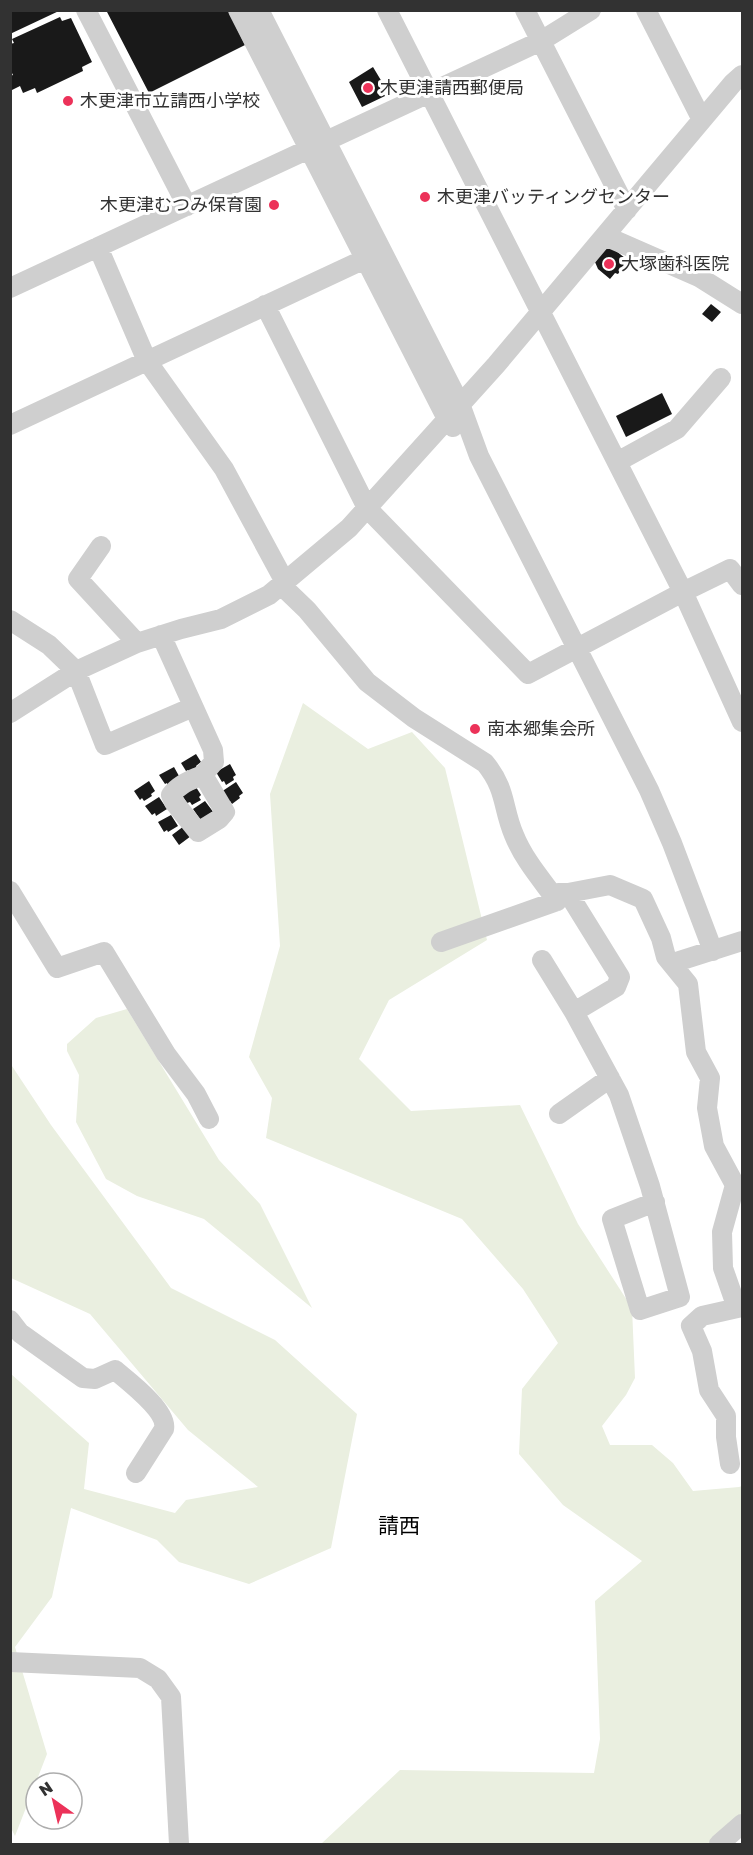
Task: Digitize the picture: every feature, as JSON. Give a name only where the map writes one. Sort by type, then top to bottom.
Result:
[{"type":"street","points":[[86,10],[187,206]]},
{"type":"street","points":[[238,10],[317,146],[460,404],[478,456],[649,790],[672,843],[712,951]]},
{"type":"street","points":[[259,10],[365,259],[447,419],[478,456]]},
{"type":"street","points":[[387,10],[683,592],[742,722]]},
{"type":"street","points":[[525,10],[627,210]]},
{"type":"street","points":[[10,288],[541,41],[591,10]]},
{"type":"street","points":[[646,10],[702,120]]},
{"type":"street","points":[[10,713],[76,671],[161,635],[221,619],[269,595],[349,528],[540,312],[742,75]]},
{"type":"street","points":[[605,236],[699,277],[742,304]]},
{"type":"street","points":[[98,247],[147,361],[224,470],[283,584],[367,682],[414,717],[485,763],[502,790],[513,835],[528,861],[563,897],[620,977],[616,987],[574,1012]]},
{"type":"street","points":[[10,425],[365,259]]},
{"type":"street","points":[[265,305],[367,508],[528,674],[730,569],[742,585]]},
{"type":"street","points":[[617,462],[676,429],[721,378]]},
{"type":"street","points":[[101,546],[78,579],[137,644]]},
{"type":"street","points":[[10,620],[49,645],[76,671],[105,745],[193,707]]},
{"type":"street","points":[[161,635],[213,750],[214,762],[201,776]]},
{"type":"street","points":[[441,942],[563,897],[610,885],[643,899],[661,938],[666,957],[688,984],[696,1052],[710,1078],[707,1108],[714,1146],[735,1185],[722,1232],[723,1268],[740,1307],[702,1316],[691,1326],[702,1351],[709,1390],[726,1416],[730,1464]]},
{"type":"street","points":[[10,891],[57,968],[104,952],[166,1054],[196,1094],[209,1119]]},
{"type":"street","points":[[673,963],[742,941]]},
{"type":"street","points":[[542,960],[574,1012],[619,1095],[655,1202],[680,1297],[640,1310],[612,1219],[655,1202]]},
{"type":"street","points":[[559,1114],[610,1078]]},
{"type":"street","points":[[10,1320],[20,1332],[83,1378],[95,1379],[115,1370],[139,1390],[160,1414],[165,1424],[164,1429],[136,1473]]},
{"type":"street","points":[[10,1662],[140,1668],[158,1679],[171,1697],[179,1845]]},
{"type":"street","points":[[719,1845],[742,1824]]},
{"type":"shaded area","points":[[303,703],[368,749],[412,732],[445,768],[487,940],[389,1000],[359,1059],[411,1111],[520,1105],[578,1224],[632,1308],[635,1378],[626,1395],[602,1426],[610,1445],[652,1445],[673,1463],[693,1491],[742,1486],[742,1814],[708,1844],[321,1844],[400,1770],[594,1773],[600,1739],[595,1601],[642,1561],[563,1505],[519,1454],[522,1389],[558,1343],[523,1289],[462,1219],[266,1138],[272,1098],[249,1057],[280,946],[270,794]]},
{"type":"shaded area","points":[[127,1009],[219,1160],[260,1204],[312,1308],[204,1219],[137,1196],[106,1179],[76,1122],[79,1075],[67,1051],[67,1044],[96,1018]]},
{"type":"shaded area","points":[[10,1063],[51,1125],[171,1288],[275,1340],[357,1414],[331,1548],[249,1584],[179,1562],[157,1540],[71,1508],[52,1597],[15,1647],[47,1754],[40,1771],[24,1771],[24,1813],[15,1836],[10,1826],[11,1374],[89,1443],[84,1489],[175,1513],[186,1500],[258,1487],[188,1430],[90,1314],[11,1278]]},
{"type":"building","points":[[10,10],[61,10],[10,34]]},
{"type":"building","points":[[106,10],[228,10],[245,45],[149,93]]},
{"type":"building","points":[[60,17],[62,21],[71,18],[92,62],[82,67],[83,71],[37,93],[35,88],[23,93],[20,86],[10,91],[10,76],[13,75],[10,69],[10,44],[14,43],[12,39]]},
{"type":"building","points":[[373,67],[382,82],[379,86],[385,96],[362,107],[349,82]]},
{"type":"building","name":"大塚歯科医院","points":[[611,247],[625,258],[622,263],[624,265],[618,274],[615,273],[610,279],[598,269],[595,262],[604,250]]},
{"type":"building","points":[[711,304],[721,312],[712,322],[702,314]]},
{"type":"building","points":[[662,393],[672,414],[626,437],[616,416]]},
{"type":"building","points":[[196,754],[201,762],[196,766],[197,768],[186,771],[181,763]]},
{"type":"building","points":[[230,764],[236,775],[233,777],[234,780],[226,785],[216,772]]},
{"type":"building","points":[[174,767],[179,776],[168,786],[159,775]]},
{"type":"building","points":[[149,781],[155,791],[144,801],[142,798],[140,800],[134,791]]},
{"type":"building","points":[[236,782],[243,793],[232,804],[221,792]]},
{"type":"building","points":[[196,787],[201,800],[192,805],[190,802],[187,803],[182,795]]},
{"type":"building","points":[[159,797],[167,809],[156,816],[155,813],[152,815],[145,806]]},
{"type":"building","points":[[205,801],[214,813],[202,822],[193,809]]},
{"type":"building","points":[[171,815],[178,826],[164,832],[158,822]]},
{"type":"building","points":[[184,826],[191,836],[179,845],[172,835]]},
{"type":"place","name":"木更津請西郵便局","points":[[368,88]]},
{"type":"place","name":"木更津市立請西小学校","points":[[68,101]]},
{"type":"place","name":"木更津バッティングセンター","points":[[425,197]]},
{"type":"place","name":"木更津むつみ保育園","points":[[274,205]]},
{"type":"place","name":"大塚歯科医院","points":[[609,264]]},
{"type":"place","name":"南本郷集会所","points":[[475,729]]},
{"type":"district","name":"請西","points":[[399,1526]]}]
